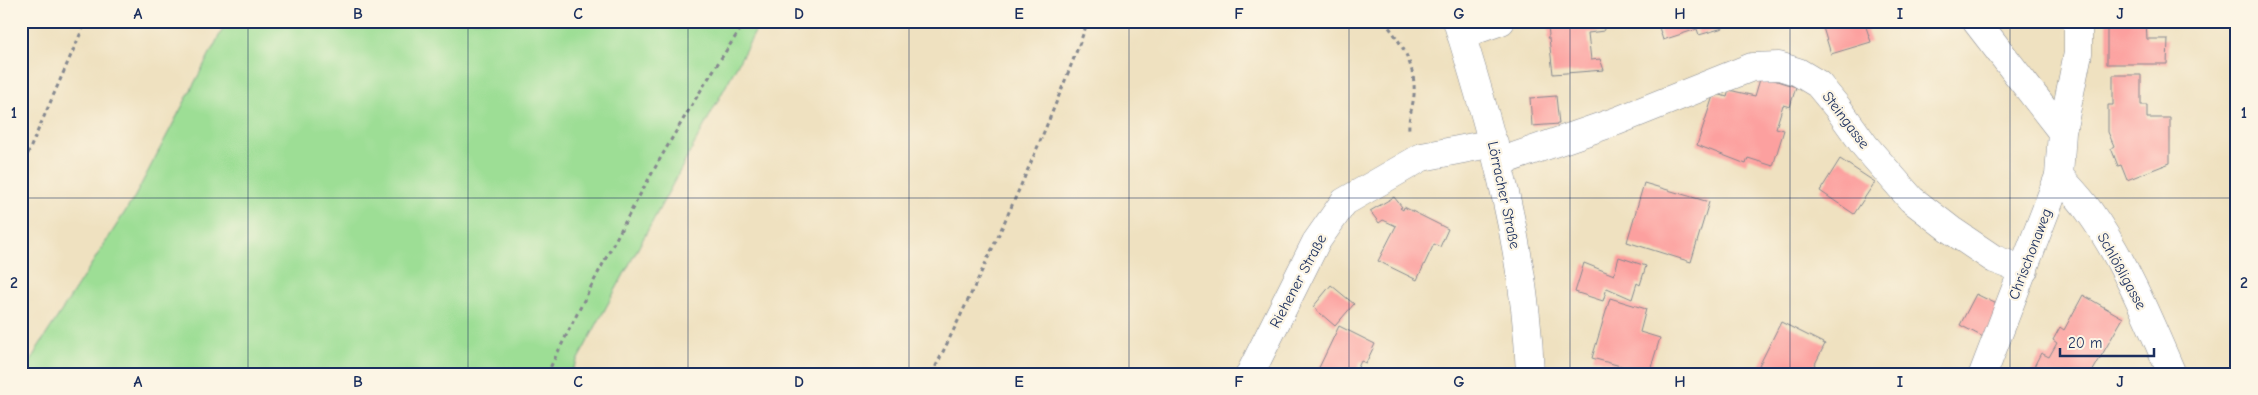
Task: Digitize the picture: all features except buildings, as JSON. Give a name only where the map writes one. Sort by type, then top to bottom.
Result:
[{"type":"street","points":[[1459,28],[1501,21]]},
{"type":"street","points":[[1976,21],[2062,132]]},
{"type":"street","name":"Chrischonaweg","points":[[1984,374],[2059,176],[2062,132],[2078,53],[2078,21]]},
{"type":"street","name":"Lörracher Straße","points":[[1459,28],[1496,152],[1521,277],[1530,374]]},
{"type":"street","name":"Steingasse","points":[[1496,152],[1617,121],[1752,67],[1779,66],[1798,72],[1818,84],[1865,146],[1911,199],[1950,230],[1994,259],[2024,270]]},
{"type":"street","name":"Riehener Straße","points":[[1250,374],[1316,242],[1344,202],[1422,157],[1496,152]]},
{"type":"street","name":"Schlößligasse","points":[[2059,176],[2089,210],[2111,248],[2146,314],[2172,374]]},
{"type":"path","points":[[21,168],[86,21]]},
{"type":"path","points":[[547,374],[612,245],[706,80],[746,21]]},
{"type":"path","points":[[932,374],[973,291],[1045,128],[1088,21]]},
{"type":"path","points":[[1384,21],[1398,38],[1410,61],[1414,96],[1409,127],[1412,142],[1422,157]]},
{"type":"green space","points":[[227,21],[761,21],[570,374],[25,374],[37,349],[134,198]]}]
